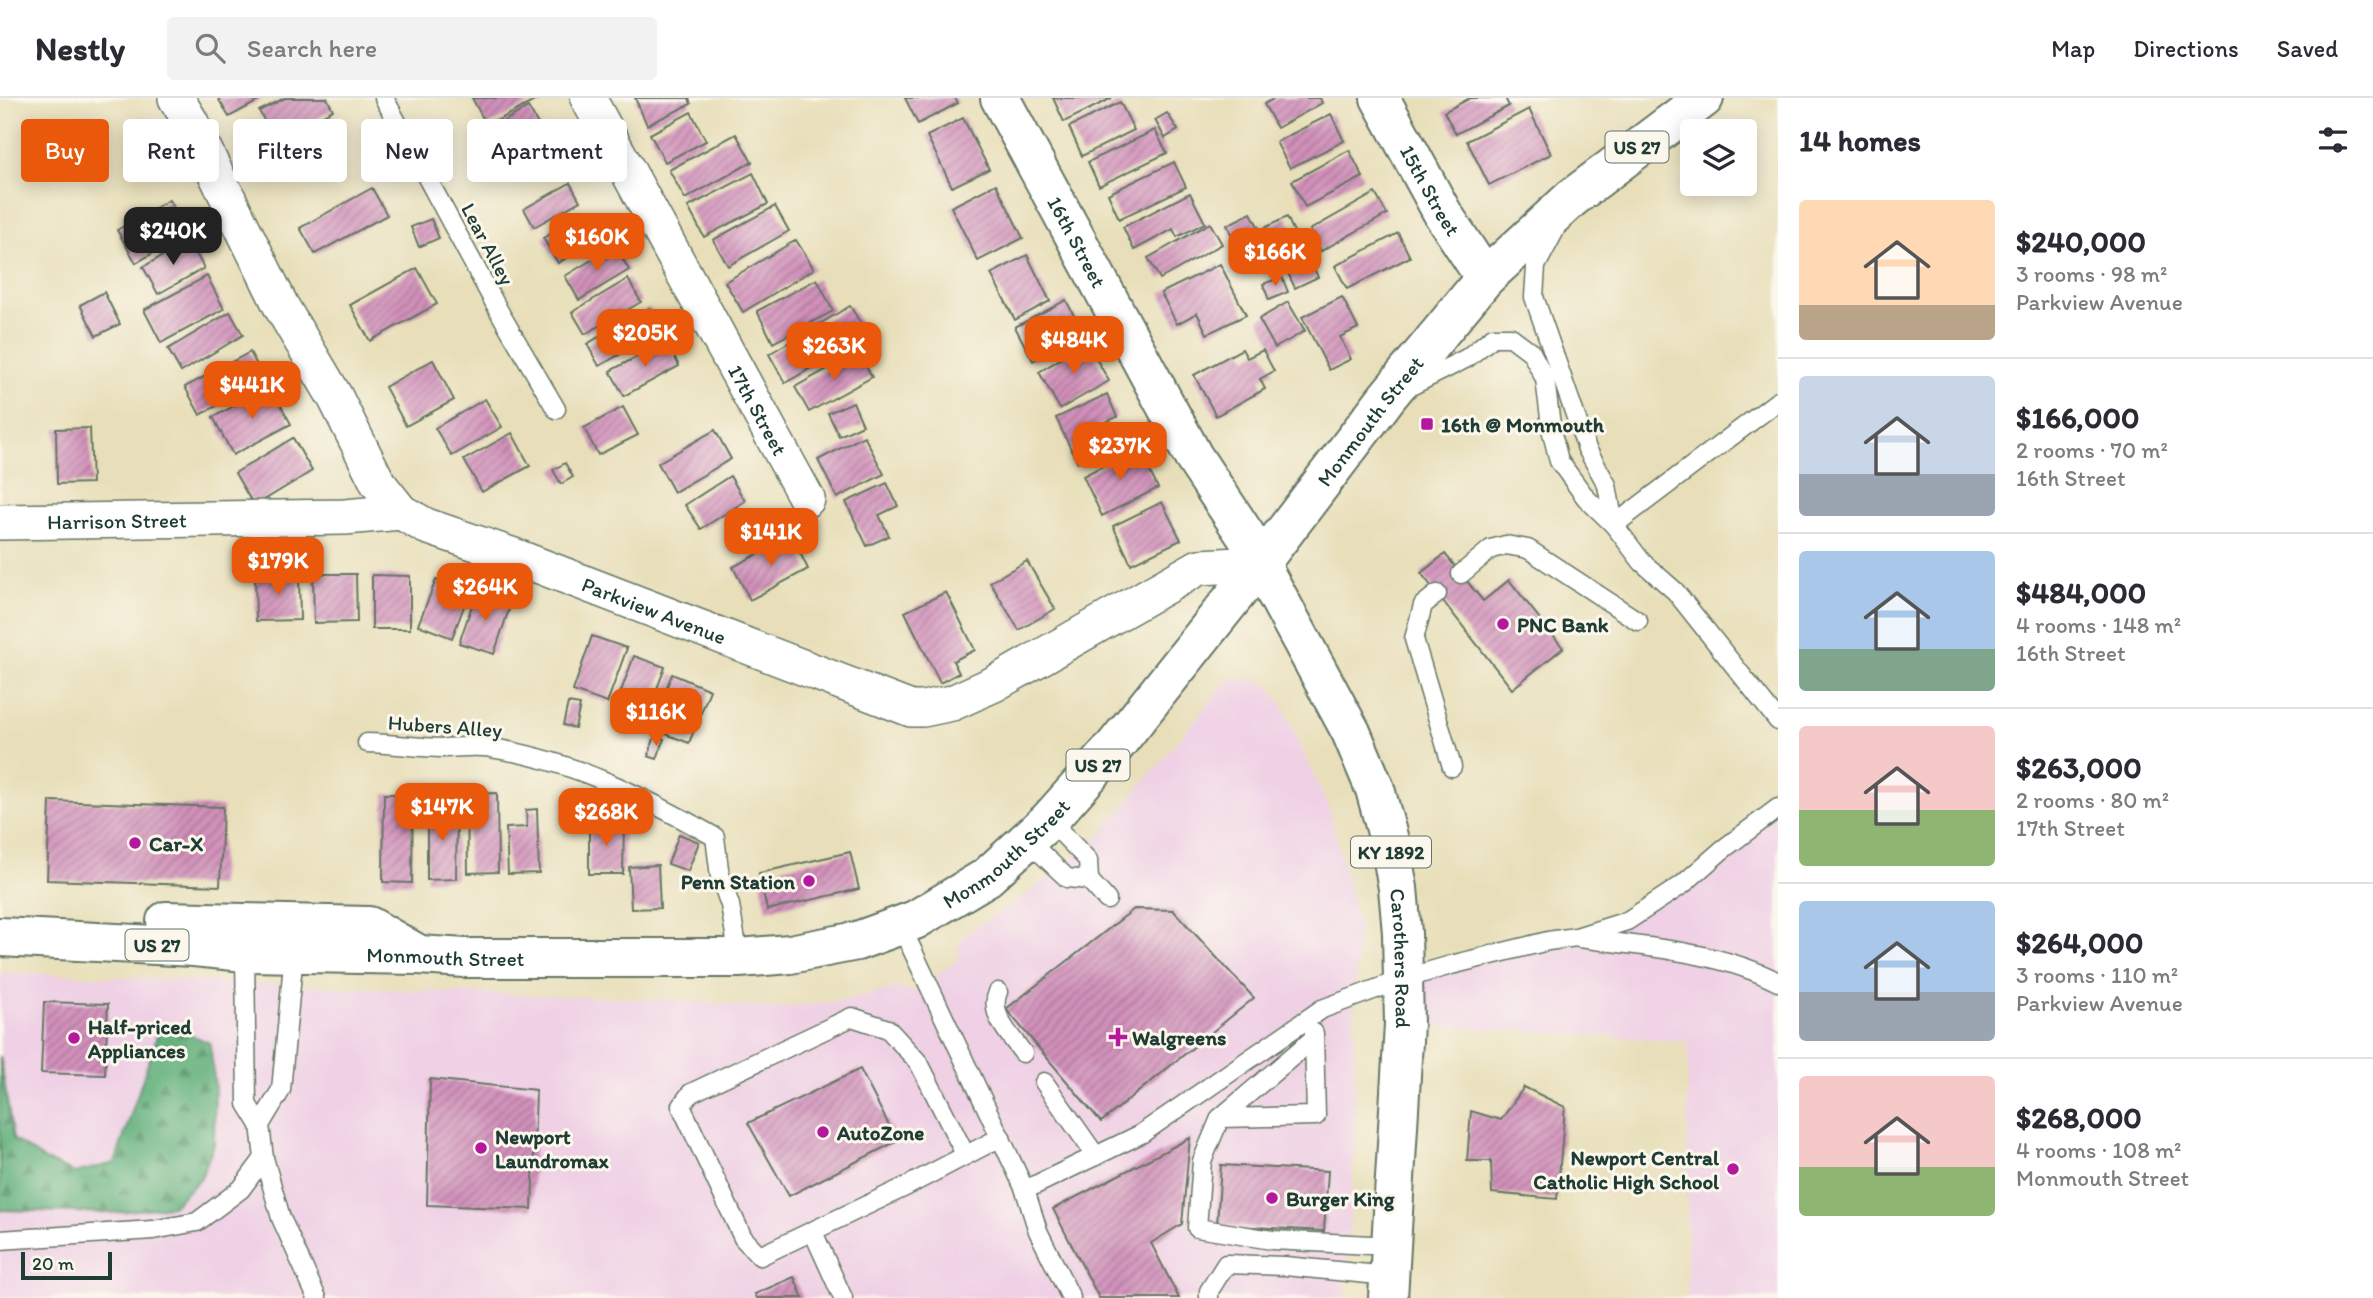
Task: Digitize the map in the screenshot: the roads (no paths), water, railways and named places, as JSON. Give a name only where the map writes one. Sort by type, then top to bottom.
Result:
[{"type":"main road","name":"16th Street","points":[[1000,98],[1193,456],[1258,554],[1260,564]]},
{"type":"main road","name":"15th Street","points":[[1380,98],[1443,214],[1485,278]]},
{"type":"main road","name":"Monmouth Street","points":[[0,937],[69,939],[245,952],[553,960],[739,958],[790,954],[857,941],[915,920],[987,877],[1038,831],[1115,746],[1260,564],[1387,397],[1485,278],[1572,198],[1704,98]]},
{"type":"main road","name":"Carothers Road","points":[[1260,564],[1351,732],[1375,789],[1390,844],[1398,888],[1404,1024],[1390,1273]]},
{"type":"main road","points":[[69,939],[107,919],[369,926],[419,955]]},
{"type":"street","name":"Parkview Avenue","points":[[176,98],[190,121],[281,306],[335,397],[378,483],[401,512],[426,526],[514,556],[911,709],[952,703],[994,684],[1199,566],[1260,564]]},
{"type":"street","name":"17th Street","points":[[588,98],[807,499]]},
{"type":"street","name":"Harrison Street","points":[[0,522],[345,517],[401,512]]},
{"type":"lane","name":"Lear Alley","points":[[384,98],[500,313],[556,409]]},
{"type":"lane","points":[[1572,198],[1536,266],[1534,297],[1587,449],[1607,485],[1614,525]]},
{"type":"lane","points":[[1387,397],[1467,358],[1493,337],[1511,337],[1531,352],[1545,379],[1552,433],[1559,461],[1586,498],[1614,525],[1642,562],[1675,591],[1778,721]]},
{"type":"lane","points":[[1614,525],[1778,401]]},
{"type":"lane","points":[[1461,573],[1491,549],[1506,545],[1528,549],[1638,621]]},
{"type":"lane","points":[[1437,594],[1423,605],[1414,639],[1452,767]]},
{"type":"lane","name":"Hubers Alley","points":[[367,743],[442,748],[479,746],[528,755],[598,778],[654,803],[715,837],[720,877],[730,905],[739,958]]},
{"type":"lane","points":[[1026,1190],[1141,1134],[1322,1009],[1403,979],[1548,941],[1576,937],[1627,921],[1682,885],[1722,850],[1774,811],[1778,832]]},
{"type":"lane","points":[[1038,831],[1067,878],[1089,880]]},
{"type":"lane","points":[[1038,831],[1088,860],[1089,880],[1107,900]]},
{"type":"lane","points":[[901,926],[1026,1190],[1038,1231],[1071,1298]]},
{"type":"lane","points":[[1576,937],[1710,959],[1756,970],[1778,982]]},
{"type":"lane","points":[[245,952],[247,1104],[260,1125],[264,1158],[281,1218],[317,1298]]},
{"type":"lane","points":[[260,1125],[281,1090],[294,953]]},
{"type":"lane","points":[[998,992],[995,999],[996,1013],[1023,1053]]},
{"type":"lane","points":[[1220,1118],[1316,1116],[1313,1015]]},
{"type":"lane","points":[[965,1154],[919,1063],[888,1029],[852,1017],[691,1093],[681,1106],[743,1238],[760,1256],[907,1186],[1001,1137]]},
{"type":"lane","points":[[1314,1038],[1220,1118],[1202,1161],[1197,1228],[1283,1241],[1390,1273]]},
{"type":"lane","points":[[1044,1082],[1096,1156]]},
{"type":"lane","points":[[0,1240],[153,1230],[197,1222],[241,1189],[264,1158]]},
{"type":"lane","points":[[813,1232],[843,1298]]},
{"type":"lane","points":[[1209,1298],[1209,1291],[1226,1264],[1390,1273]]},
{"type":"place","name":"16th @ Monmouth","points":[[1427,424]]},
{"type":"place","name":"PNC Bank","points":[[1503,624]]},
{"type":"place","name":"Car-X","points":[[135,843]]},
{"type":"place","name":"Penn Station","points":[[809,881]]},
{"type":"place","name":"Walgreens","points":[[1118,1037]]},
{"type":"place","name":"Half-priced Appliances","points":[[74,1038]]},
{"type":"place","name":"AutoZone","points":[[823,1132]]},
{"type":"place","name":"Newport Laundromax","points":[[481,1148]]},
{"type":"place","name":"Newport Central Catholic High School","points":[[1733,1169]]},
{"type":"place","name":"Burger King","points":[[1272,1198]]}]
